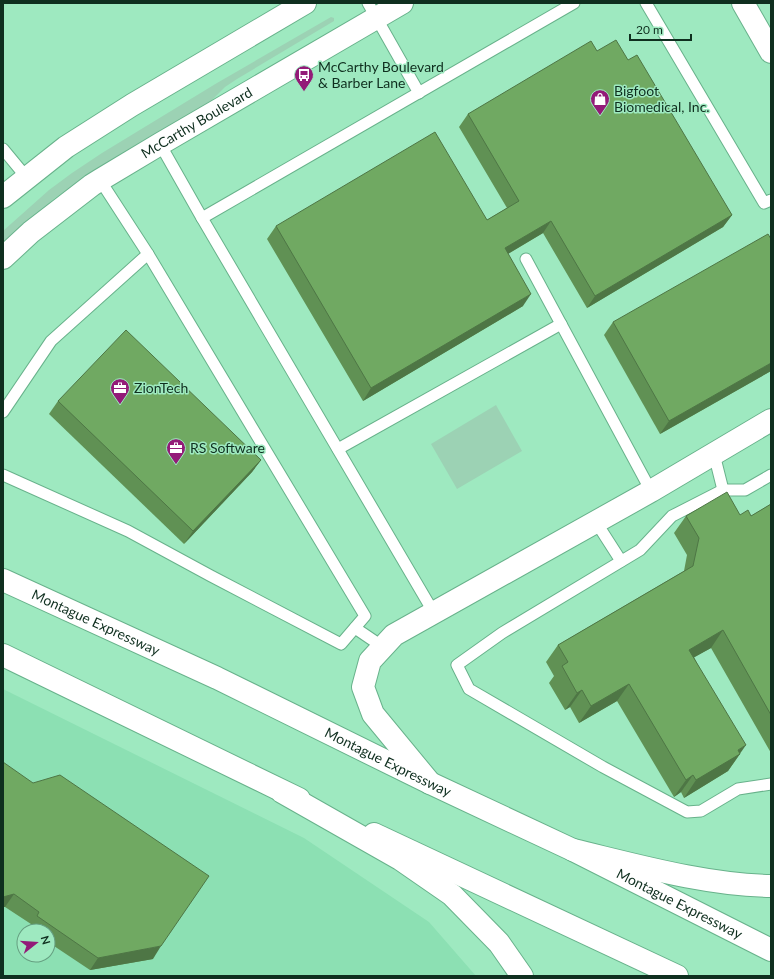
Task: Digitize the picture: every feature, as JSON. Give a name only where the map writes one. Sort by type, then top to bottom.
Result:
[{"type":"main road","points":[[3,197],[66,147],[132,105],[305,3]]},
{"type":"main road","name":"McCarthy Boulevard","points":[[3,258],[31,232],[92,185],[160,144],[372,10],[402,3]]},
{"type":"main road","points":[[743,3],[771,52]]},
{"type":"main road","points":[[430,783],[373,714],[363,687],[377,654],[394,636],[651,491],[771,420]]},
{"type":"main road","name":"Montague Expressway","points":[[3,580],[217,678],[430,783],[573,850],[771,950]]},
{"type":"main road","points":[[3,655],[282,792],[677,976]]},
{"type":"main road","points":[[282,792],[400,859],[452,895],[499,943],[522,976]]},
{"type":"main road","points":[[573,850],[702,879],[752,886],[771,886]]},
{"type":"lane","points":[[202,218],[574,3]]},
{"type":"lane","points":[[646,3],[764,203],[771,200]]},
{"type":"lane","points":[[372,10],[419,93]]},
{"type":"lane","points":[[160,144],[434,613]]},
{"type":"lane","points":[[3,149],[27,178]]},
{"type":"lane","points":[[3,475],[128,531],[341,644],[365,616],[148,254],[100,180]]},
{"type":"lane","points":[[3,412],[51,341],[148,254]]},
{"type":"lane","points":[[526,259],[651,491]]},
{"type":"lane","points":[[338,449],[561,324]]},
{"type":"lane","points":[[714,454],[723,490]]},
{"type":"lane","points":[[771,475],[745,490],[723,490],[672,516],[640,550],[502,633],[457,665],[469,689],[603,767],[687,812],[701,811],[738,789],[771,784]]},
{"type":"lane","points":[[596,522],[620,561]]},
{"type":"lane","points":[[355,628],[377,654]]},
{"type":"shaded area","points":[[331,17],[334,18],[334,21],[237,79],[225,87],[209,103],[80,181],[55,198],[3,244],[3,231],[49,190],[72,173],[217,83]]},
{"type":"shaded area","points":[[496,405],[522,451],[457,489],[431,444]]},
{"type":"shaded area","points":[[3,689],[304,838],[429,922],[476,976],[3,976]]},
{"type":"building","points":[[616,40],[628,60],[637,55],[732,215],[595,296],[551,221],[505,248],[531,294],[371,388],[276,226],[435,132],[487,220],[519,201],[468,114],[591,41],[597,51]]},
{"type":"building","points":[[768,234],[771,239],[771,363],[669,421],[613,322]]},
{"type":"building","points":[[126,330],[261,460],[193,531],[58,401]]},
{"type":"building","points":[[727,492],[740,515],[748,510],[751,516],[771,504],[771,715],[723,630],[689,650],[746,745],[738,750],[740,754],[696,780],[693,775],[686,780],[629,684],[591,706],[582,690],[577,693],[562,666],[568,662],[558,645],[693,566],[699,538],[686,516]]},
{"type":"building","points":[[3,762],[33,783],[60,775],[209,876],[161,946],[98,958],[56,929],[56,923],[47,923],[37,916],[39,912],[14,894],[3,897]]},
{"type":"place","name":"McCarthy Boulevard & Barber Lane","points":[[304,92]]},
{"type":"place","name":"Bigfoot Biomedical, Inc.","points":[[600,116]]},
{"type":"place","name":"ZionTech","points":[[120,405]]},
{"type":"place","name":"RS Software","points":[[176,465]]}]
